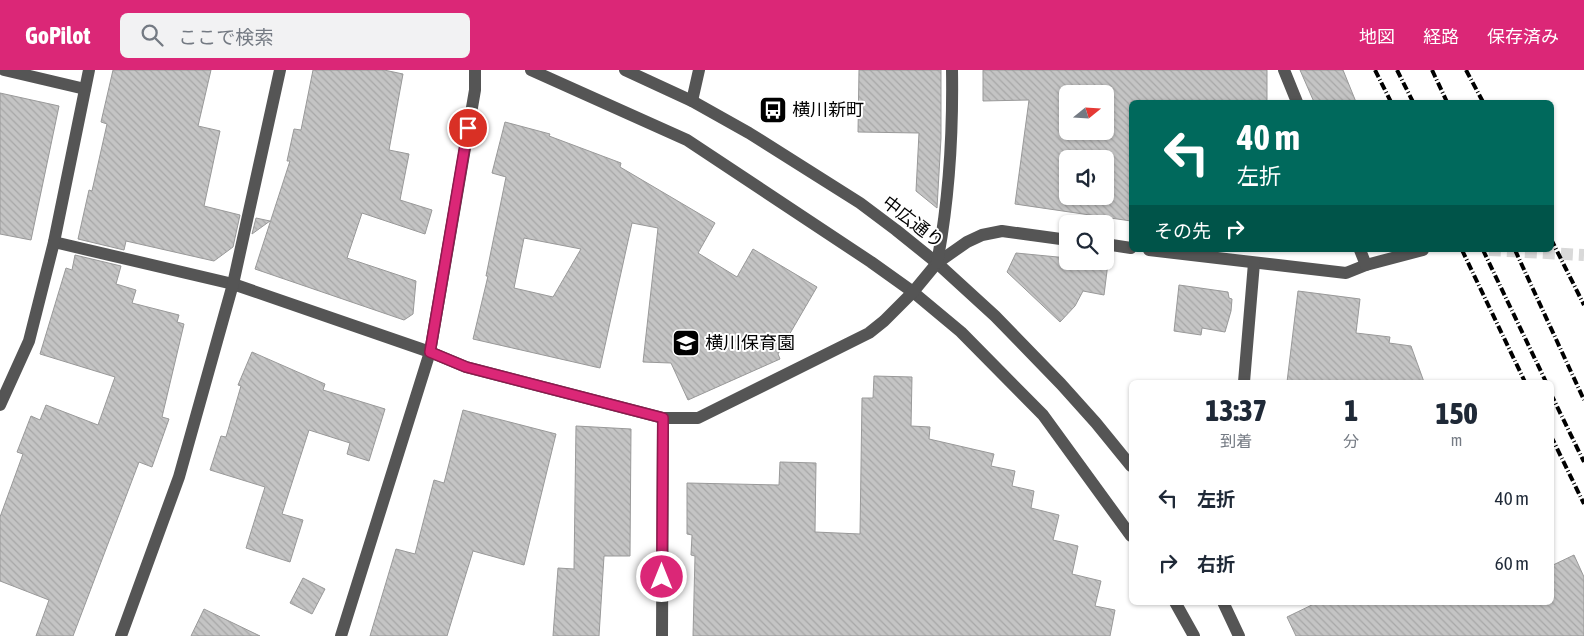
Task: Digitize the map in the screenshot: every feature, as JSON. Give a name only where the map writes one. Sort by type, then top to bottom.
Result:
[{"type":"street","points":[[4,70],[85,89]]},
{"type":"street","points":[[0,405],[29,341],[54,242],[89,70]]},
{"type":"street","points":[[121,636],[179,477],[233,284],[280,70]]},
{"type":"street","points":[[341,636],[430,352],[475,90],[475,70]]},
{"type":"street","points":[[531,70],[687,140],[871,262],[912,292],[961,332],[1043,415],[1129,533]]},
{"type":"street","name":"中広通り","points":[[625,70],[692,101],[749,133],[860,203],[937,263],[994,316],[1061,384],[1129,464]]},
{"type":"street","points":[[692,101],[699,70]]},
{"type":"street","points":[[937,263],[945,223],[952,70]]},
{"type":"street","points":[[1284,70],[1296,100]]},
{"type":"street","points":[[54,242],[233,284],[430,352],[466,367],[663,418],[698,418],[869,333],[912,292],[937,263],[982,235],[1002,231],[1059,239]]},
{"type":"street","points":[[1114,245],[1129,248]]},
{"type":"street","points":[[1165,252],[1346,273],[1366,265],[1415,252]]},
{"type":"street","points":[[1361,252],[1366,265]]},
{"type":"street","points":[[1244,380],[1254,263]]},
{"type":"street","points":[[662,636],[663,418]]},
{"type":"street","points":[[1177,605],[1194,636]]},
{"type":"street","points":[[1224,605],[1239,636]]},
{"type":"building","points":[[113,70],[211,70],[198,126],[220,131],[204,206],[240,215],[233,247],[214,261],[126,241],[124,250],[78,239],[89,190],[92,191],[107,124],[101,122]]},
{"type":"building","points":[[313,70],[384,70],[403,74],[389,150],[409,154],[400,200],[432,210],[425,234],[362,213],[347,258],[416,281],[413,314],[404,320],[255,269],[290,161],[287,161],[294,129],[301,130]]},
{"type":"building","points":[[859,70],[941,70],[941,138],[937,208],[916,191],[919,133],[858,132]]},
{"type":"building","points":[[983,70],[1267,70],[1267,100],[1129,100],[1129,221],[1114,219],[1114,215],[1090,215],[1015,204],[1029,100],[983,101]]},
{"type":"building","points":[[1300,70],[1343,70],[1355,100],[1313,100]]},
{"type":"building","points":[[0,93],[59,106],[31,240],[0,234]]},
{"type":"building","points":[[505,122],[550,134],[549,136],[621,163],[620,167],[715,223],[698,253],[737,277],[753,249],[817,287],[778,354],[780,359],[688,400],[671,363],[643,362],[658,228],[632,223],[600,368],[473,339],[488,276],[486,276],[506,177],[492,173]],"holes":[[[524,238],[581,249],[553,297],[514,288]]]},
{"type":"building","points":[[256,218],[270,221],[252,234]]},
{"type":"building","points":[[1016,253],[1059,257],[1059,270],[1107,270],[1104,295],[1083,291],[1075,306],[1060,322],[1007,272]]},
{"type":"building","points":[[75,255],[121,266],[116,284],[136,290],[132,303],[179,315],[177,322],[184,324],[162,417],[169,419],[152,467],[139,462],[73,636],[36,636],[49,600],[0,581],[0,517],[23,454],[17,452],[31,416],[40,420],[46,405],[98,425],[115,377],[40,354],[66,268],[72,270]]},
{"type":"building","points":[[1179,285],[1228,292],[1229,298],[1232,299],[1231,311],[1225,332],[1202,328],[1201,335],[1174,331]]},
{"type":"building","points":[[1298,291],[1360,299],[1356,333],[1390,337],[1389,343],[1411,346],[1423,380],[1287,380]]},
{"type":"building","points":[[252,352],[325,384],[323,390],[385,409],[369,461],[347,454],[350,443],[309,430],[282,514],[303,520],[290,562],[246,548],[265,487],[210,470],[221,436],[226,437],[241,386],[238,385]]},
{"type":"building","points":[[874,376],[912,377],[911,426],[930,427],[929,439],[994,454],[991,466],[1015,471],[1012,486],[1034,491],[1031,508],[1059,515],[1053,540],[1078,546],[1072,574],[1101,581],[1095,606],[1115,610],[1110,636],[693,636],[695,556],[691,555],[692,535],[687,534],[687,483],[779,485],[780,462],[816,463],[815,532],[860,534],[862,398],[873,398]]},
{"type":"building","points":[[463,410],[556,434],[524,565],[473,551],[447,636],[370,636],[396,549],[415,554],[434,480],[444,483]]},
{"type":"building","points":[[576,426],[631,429],[630,556],[604,556],[599,636],[553,636],[558,568],[574,569]]},
{"type":"building","points":[[1574,555],[1584,577],[1584,636],[1296,636],[1287,617],[1312,605],[1554,605],[1554,565]]},
{"type":"building","points":[[303,578],[325,589],[312,614],[290,603]]},
{"type":"building","points":[[204,609],[260,636],[191,636]]},
{"type":"tunnel","points":[[1527,252],[1584,255]]},
{"type":"railway","points":[[1375,70],[1390,100]]},
{"type":"railway","points":[[1397,70],[1412,100]]},
{"type":"railway","points":[[1432,70],[1446,100]]},
{"type":"railway","points":[[1466,70],[1482,100]]},
{"type":"railway","points":[[1554,245],[1584,305]]},
{"type":"railway","points":[[1463,252],[1524,380]]},
{"type":"railway","points":[[1484,252],[1545,380]]},
{"type":"railway","points":[[1516,252],[1584,400]]},
{"type":"railway","points":[[1554,400],[1584,462]]},
{"type":"railway","points":[[1554,442],[1584,504]]},
{"type":"place","name":"横川新町","points":[[773,110]]},
{"type":"place","name":"横川保育園","points":[[686,343]]},
{"type":"route","points":[[468,128],[430,352],[466,367],[663,418],[662,577]]}]
